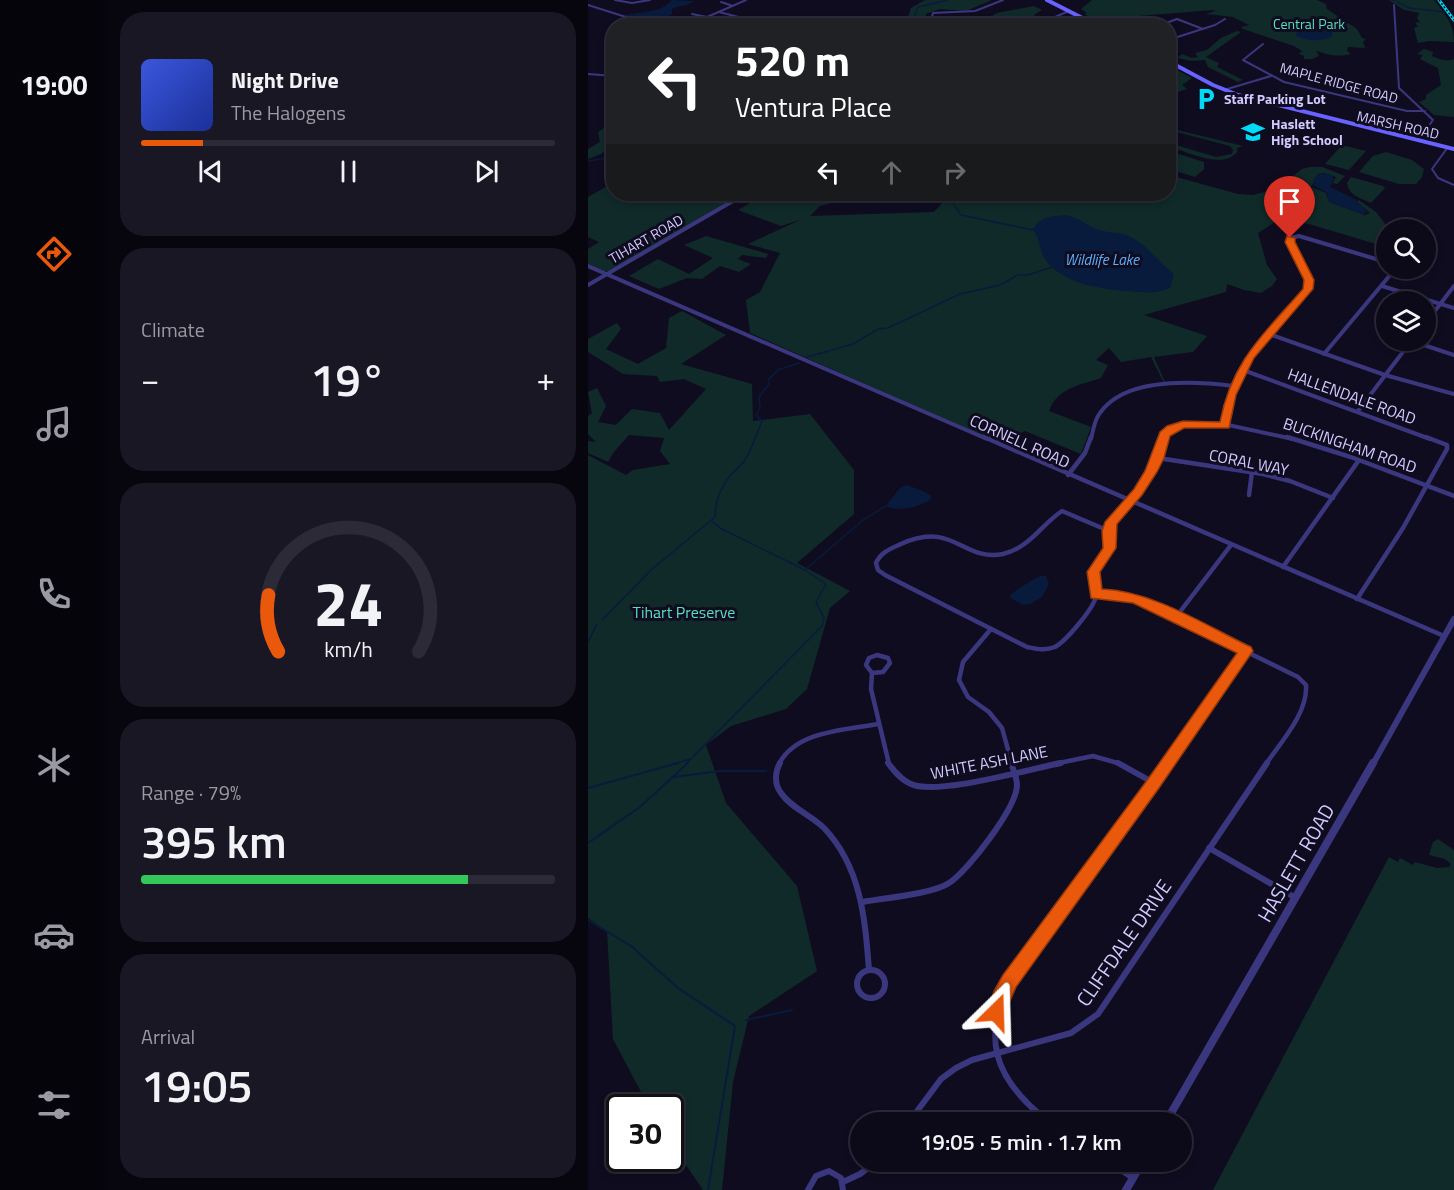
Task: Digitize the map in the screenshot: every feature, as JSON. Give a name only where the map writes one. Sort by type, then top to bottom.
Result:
[{"type":"main road","points":[[1047,0],[1083,18]]},
{"type":"main road","name":"MARSH ROAD","points":[[1176,65],[1224,90],[1316,116],[1451,148]]},
{"type":"street","points":[[615,0],[629,3],[650,0]]},
{"type":"street","points":[[692,14],[706,18],[746,0]]},
{"type":"street","points":[[931,18],[933,13],[972,12],[1003,0]]},
{"type":"street","points":[[720,2],[733,6]]},
{"type":"street","points":[[588,5],[629,18]]},
{"type":"street","points":[[1394,5],[1399,88],[1425,111],[1433,122],[1419,141]]},
{"type":"street","points":[[1053,18],[1069,11]]},
{"type":"street","points":[[719,12],[743,18]]},
{"type":"street","points":[[1176,19],[1203,29]]},
{"type":"street","points":[[1176,37],[1225,19]]},
{"type":"street","name":"MAPLE RIDGE ROAD","points":[[1263,44],[1243,60],[1284,82],[1410,112],[1425,111]]},
{"type":"street","points":[[588,74],[606,75]]},
{"type":"street","points":[[1224,90],[1270,76]]},
{"type":"street","points":[[1451,148],[1432,169],[1438,178],[1454,185]]},
{"type":"street","name":"TIHART ROAD","points":[[588,285],[733,201]]},
{"type":"street","points":[[1225,425],[1234,386],[1252,353],[1309,287],[1309,280],[1290,241],[1294,236],[1376,259]]},
{"type":"street","name":"CORNELL ROAD","points":[[588,266],[1129,502],[1444,636]]},
{"type":"street","points":[[1324,354],[1387,279]]},
{"type":"street","points":[[1382,286],[1454,308]]},
{"type":"street","points":[[1436,309],[1454,286]]},
{"type":"street","points":[[1269,334],[1385,375],[1454,394]]},
{"type":"street","points":[[1436,349],[1454,355]]},
{"type":"street","points":[[1358,411],[1404,351]]},
{"type":"street","name":"HALLENDALE ROAD","points":[[1243,370],[1441,441],[1447,445],[1447,449],[1426,485]]},
{"type":"street","points":[[1068,475],[1087,449],[1100,413],[1119,396],[1143,388],[1174,383],[1199,382],[1234,386]]},
{"type":"street","name":"BUCKINGHAM ROAD","points":[[1109,531],[1062,511],[1030,542],[1006,553],[983,554],[944,537],[928,535],[889,549],[878,557],[876,563],[881,572],[1031,649],[1050,649],[1058,645],[1093,604],[1096,594],[1093,572],[1109,548],[1111,522],[1144,484],[1158,458],[1162,439],[1171,428],[1190,424],[1225,425],[1296,438],[1454,496]]},
{"type":"street","name":"CORAL WAY","points":[[1158,458],[1252,472],[1290,481],[1333,498]]},
{"type":"street","points":[[1283,567],[1359,460]]},
{"type":"street","points":[[1249,495],[1252,472]]},
{"type":"street","points":[[1357,599],[1403,528],[1426,485]]},
{"type":"street","points":[[1176,617],[1231,545]]},
{"type":"street","points":[[1035,1112],[1014,1091],[997,1054],[996,1012],[1004,990],[1154,783],[1246,651],[1137,598],[1096,594]]},
{"type":"street","name":"HASLETT ROAD","points":[[1172,1112],[1454,619]]},
{"type":"street","points":[[863,902],[929,890],[948,884],[957,878],[1010,810],[1017,789],[1015,771],[998,721],[968,698],[959,680],[963,662],[991,629]]},
{"type":"street","name":"CLIFFDALE DRIVE","points":[[916,1112],[941,1079],[956,1068],[972,1060],[1071,1033],[1098,1014],[1304,704],[1308,691],[1304,682],[1246,651]]},
{"type":"street","name":"WHITE ASH LANE","points":[[880,655],[888,658],[890,663],[887,670],[872,673],[866,668],[869,658],[880,655]]},
{"type":"street","name":"WHITE ASH LANE","points":[[872,673],[871,689],[889,766],[903,780],[912,785],[939,788],[1083,756],[1099,756],[1115,761],[1154,783]]},
{"type":"street","points":[[870,970],[863,902],[852,868],[838,845],[818,822],[782,794],[778,789],[775,775],[783,756],[799,742],[878,724]]},
{"type":"street","points":[[1209,848],[1296,898]]},
{"type":"street","points":[[870,970],[882,973],[886,983],[882,994],[871,999],[860,995],[856,985],[861,974],[870,970]]},
{"type":"street","points":[[808,1190],[813,1180],[825,1172],[838,1175],[843,1186],[863,1172]]},
{"type":"street","points":[[1124,1172],[1133,1178]]},
{"type":"street","points":[[1126,1190],[1137,1172]]},
{"type":"green space","points":[[925,0],[992,0],[966,11],[940,9],[926,14],[926,18],[908,18],[911,8]]},
{"type":"green space","name":"Central Park","points":[[1092,0],[1317,0],[1326,4],[1327,9],[1357,29],[1362,38],[1366,39],[1363,42],[1365,48],[1348,47],[1347,51],[1351,54],[1341,56],[1316,51],[1319,56],[1304,59],[1304,56],[1299,54],[1302,51],[1294,46],[1243,29],[1241,27],[1249,25],[1233,17],[1206,14],[1215,11],[1213,10],[1133,18],[1092,18],[1084,14],[1087,13],[1081,9]]},
{"type":"green space","points":[[1389,0],[1434,0],[1451,24],[1454,42],[1418,43],[1414,28],[1418,26],[1415,23],[1420,22],[1417,18],[1419,13],[1404,10]]},
{"type":"green space","points":[[1034,6],[1042,10],[1033,18],[993,18],[993,15]]},
{"type":"green space","points":[[1237,31],[1241,32],[1206,57],[1219,63],[1217,67],[1243,80],[1238,82],[1208,67],[1205,60],[1192,61],[1177,58],[1182,54],[1192,58],[1198,57],[1195,53],[1207,50],[1221,38]]},
{"type":"green space","points":[[1424,49],[1433,52],[1432,56],[1437,58],[1454,59],[1454,117],[1434,115],[1419,102],[1426,99],[1426,95],[1441,85],[1438,68],[1420,59],[1423,55],[1417,54]]},
{"type":"green space","points":[[1176,70],[1192,78],[1182,85],[1187,89],[1176,93]]},
{"type":"green space","points":[[604,128],[606,130],[606,149],[601,154],[588,159],[588,149],[600,142],[598,132]]},
{"type":"green space","points":[[1176,130],[1243,146],[1237,148],[1237,152],[1231,157],[1223,160],[1195,155],[1176,148],[1176,145],[1216,157],[1232,154],[1233,150],[1230,146],[1176,132]]},
{"type":"green space","points":[[1342,145],[1366,151],[1349,170],[1325,164]]},
{"type":"green space","points":[[1386,152],[1412,160],[1424,169],[1422,177],[1416,184],[1399,184],[1359,172],[1373,156]]},
{"type":"green space","points":[[1176,153],[1204,162],[1204,169],[1195,177],[1176,171]]},
{"type":"green space","points":[[1310,167],[1322,167],[1345,176],[1337,184],[1333,183],[1336,177],[1324,173],[1318,174],[1311,187],[1326,193],[1329,202],[1365,215],[1370,213],[1357,202],[1359,200],[1376,212],[1381,219],[1376,219],[1376,244],[1309,224],[1278,220],[1258,233],[1267,265],[1277,279],[1272,286],[1261,293],[1227,284],[1226,292],[1144,315],[1207,336],[1193,352],[1154,357],[1164,383],[1151,357],[1121,362],[1109,348],[1096,360],[1108,365],[1101,378],[1070,388],[1053,403],[1049,411],[1091,427],[1081,454],[1025,431],[1019,434],[1017,449],[1008,444],[1005,446],[750,333],[746,300],[760,292],[780,253],[748,244],[800,220],[781,226],[738,210],[754,201],[838,201],[820,206],[810,216],[934,212],[944,201],[1176,201],[1176,177],[1238,194],[1253,195],[1268,191],[1272,186],[1285,182],[1302,169]]},
{"type":"green space","points":[[1351,177],[1385,188],[1371,203],[1350,191],[1347,183]]},
{"type":"green space","points":[[606,187],[606,201],[730,201],[610,271],[603,271],[588,265],[588,249],[599,242],[588,237],[588,197]]},
{"type":"green space","points":[[706,236],[768,254],[766,258],[742,255],[738,259],[751,264],[739,272],[720,266],[702,279],[687,278],[659,289],[629,276],[658,259],[689,274],[713,258],[684,245]]},
{"type":"green space","name":"Tihart Preserve","points":[[682,311],[726,335],[681,364],[752,384],[753,421],[810,414],[854,470],[854,514],[797,563],[850,591],[830,608],[807,689],[786,709],[731,726],[706,745],[726,803],[797,886],[817,971],[749,1016],[733,1082],[722,1190],[703,1190],[684,1162],[684,1094],[642,1094],[613,1039],[607,931],[588,918],[588,455],[626,475],[633,470],[670,464],[660,451],[664,438],[629,435],[608,462],[588,453],[588,441],[596,442],[588,434],[588,416],[592,413],[588,392],[597,388],[606,406],[598,422],[616,425],[632,409],[660,413],[669,430],[706,389],[684,379],[660,382],[657,376],[623,374],[588,352],[588,339],[617,323],[621,329],[606,349],[638,364],[666,348],[669,318]]},
{"type":"green space","points":[[1438,839],[1454,850],[1454,1190],[1213,1190],[1389,857],[1398,862],[1400,858],[1413,865],[1415,862],[1437,868],[1449,867],[1451,864],[1445,859],[1429,855],[1433,842]]},
{"type":"water","points":[[671,0],[694,1],[672,9],[672,14],[665,18],[632,18],[623,15],[643,13],[668,4]]},
{"type":"water","points":[[1306,27],[1320,27],[1333,33],[1327,39],[1318,40],[1296,36],[1297,32]]},
{"type":"water","points":[[1320,174],[1330,174],[1334,179],[1330,187],[1355,199],[1368,213],[1362,214],[1329,202],[1327,193],[1313,185],[1314,178]]},
{"type":"water","name":"Wildlife Lake","points":[[1065,215],[1099,230],[1123,234],[1138,241],[1174,274],[1170,288],[1159,292],[1148,292],[1104,288],[1074,281],[1056,270],[1045,259],[1033,230],[1042,220]]},
{"type":"water","points":[[907,485],[925,492],[931,496],[930,500],[908,508],[896,509],[886,506],[900,488]]},
{"type":"water","points":[[1041,576],[1046,576],[1049,584],[1042,597],[1023,605],[1009,597],[1024,585]]},
{"type":"waterway","points":[[914,18],[918,7],[948,0]]},
{"type":"waterway","points":[[1398,2],[1409,8],[1444,12]]},
{"type":"waterway","points":[[588,161],[606,158]]},
{"type":"waterway","points":[[954,201],[953,203],[961,215],[1033,230]]},
{"type":"waterway","points":[[807,357],[853,344],[878,329],[888,328],[960,294],[1000,285],[1018,275],[1028,275],[1052,267]]},
{"type":"waterway","points":[[602,620],[651,570],[715,517],[721,491],[729,477],[745,460],[762,421],[756,415],[760,408],[759,397],[769,384],[768,380],[778,370],[799,363]]},
{"type":"waterway","points":[[805,570],[863,520],[886,506]]},
{"type":"waterway","points":[[712,521],[720,528],[805,570]]},
{"type":"waterway","points":[[691,759],[822,626],[824,618],[816,602],[826,584],[805,570]]},
{"type":"waterway","points":[[588,642],[597,624]]},
{"type":"waterway","points":[[673,764],[691,759]]},
{"type":"waterway","points":[[686,764],[691,759]]},
{"type":"waterway","points":[[588,788],[678,763]]},
{"type":"waterway","points":[[588,843],[640,807],[688,763]]},
{"type":"waterway","points":[[674,777],[719,771],[766,771]]},
{"type":"waterway","points":[[588,920],[631,946],[678,988],[735,1026],[708,1190]]},
{"type":"waterway","points":[[746,1020],[792,1010]]},
{"type":"railway","points":[[1439,0],[1454,20]]},
{"type":"place","name":"Staff Parking Lot","points":[[1206,99]]},
{"type":"place","name":"Haslett High School","points":[[1253,132]]},
{"type":"route","points":[[996,1012],[1009,981],[1154,783],[1246,651],[1137,598],[1096,594],[1093,572],[1109,548],[1111,522],[1138,492],[1151,472],[1158,458],[1164,434],[1176,426],[1202,423],[1225,425],[1234,386],[1249,357],[1308,289],[1309,280],[1290,238]]}]
